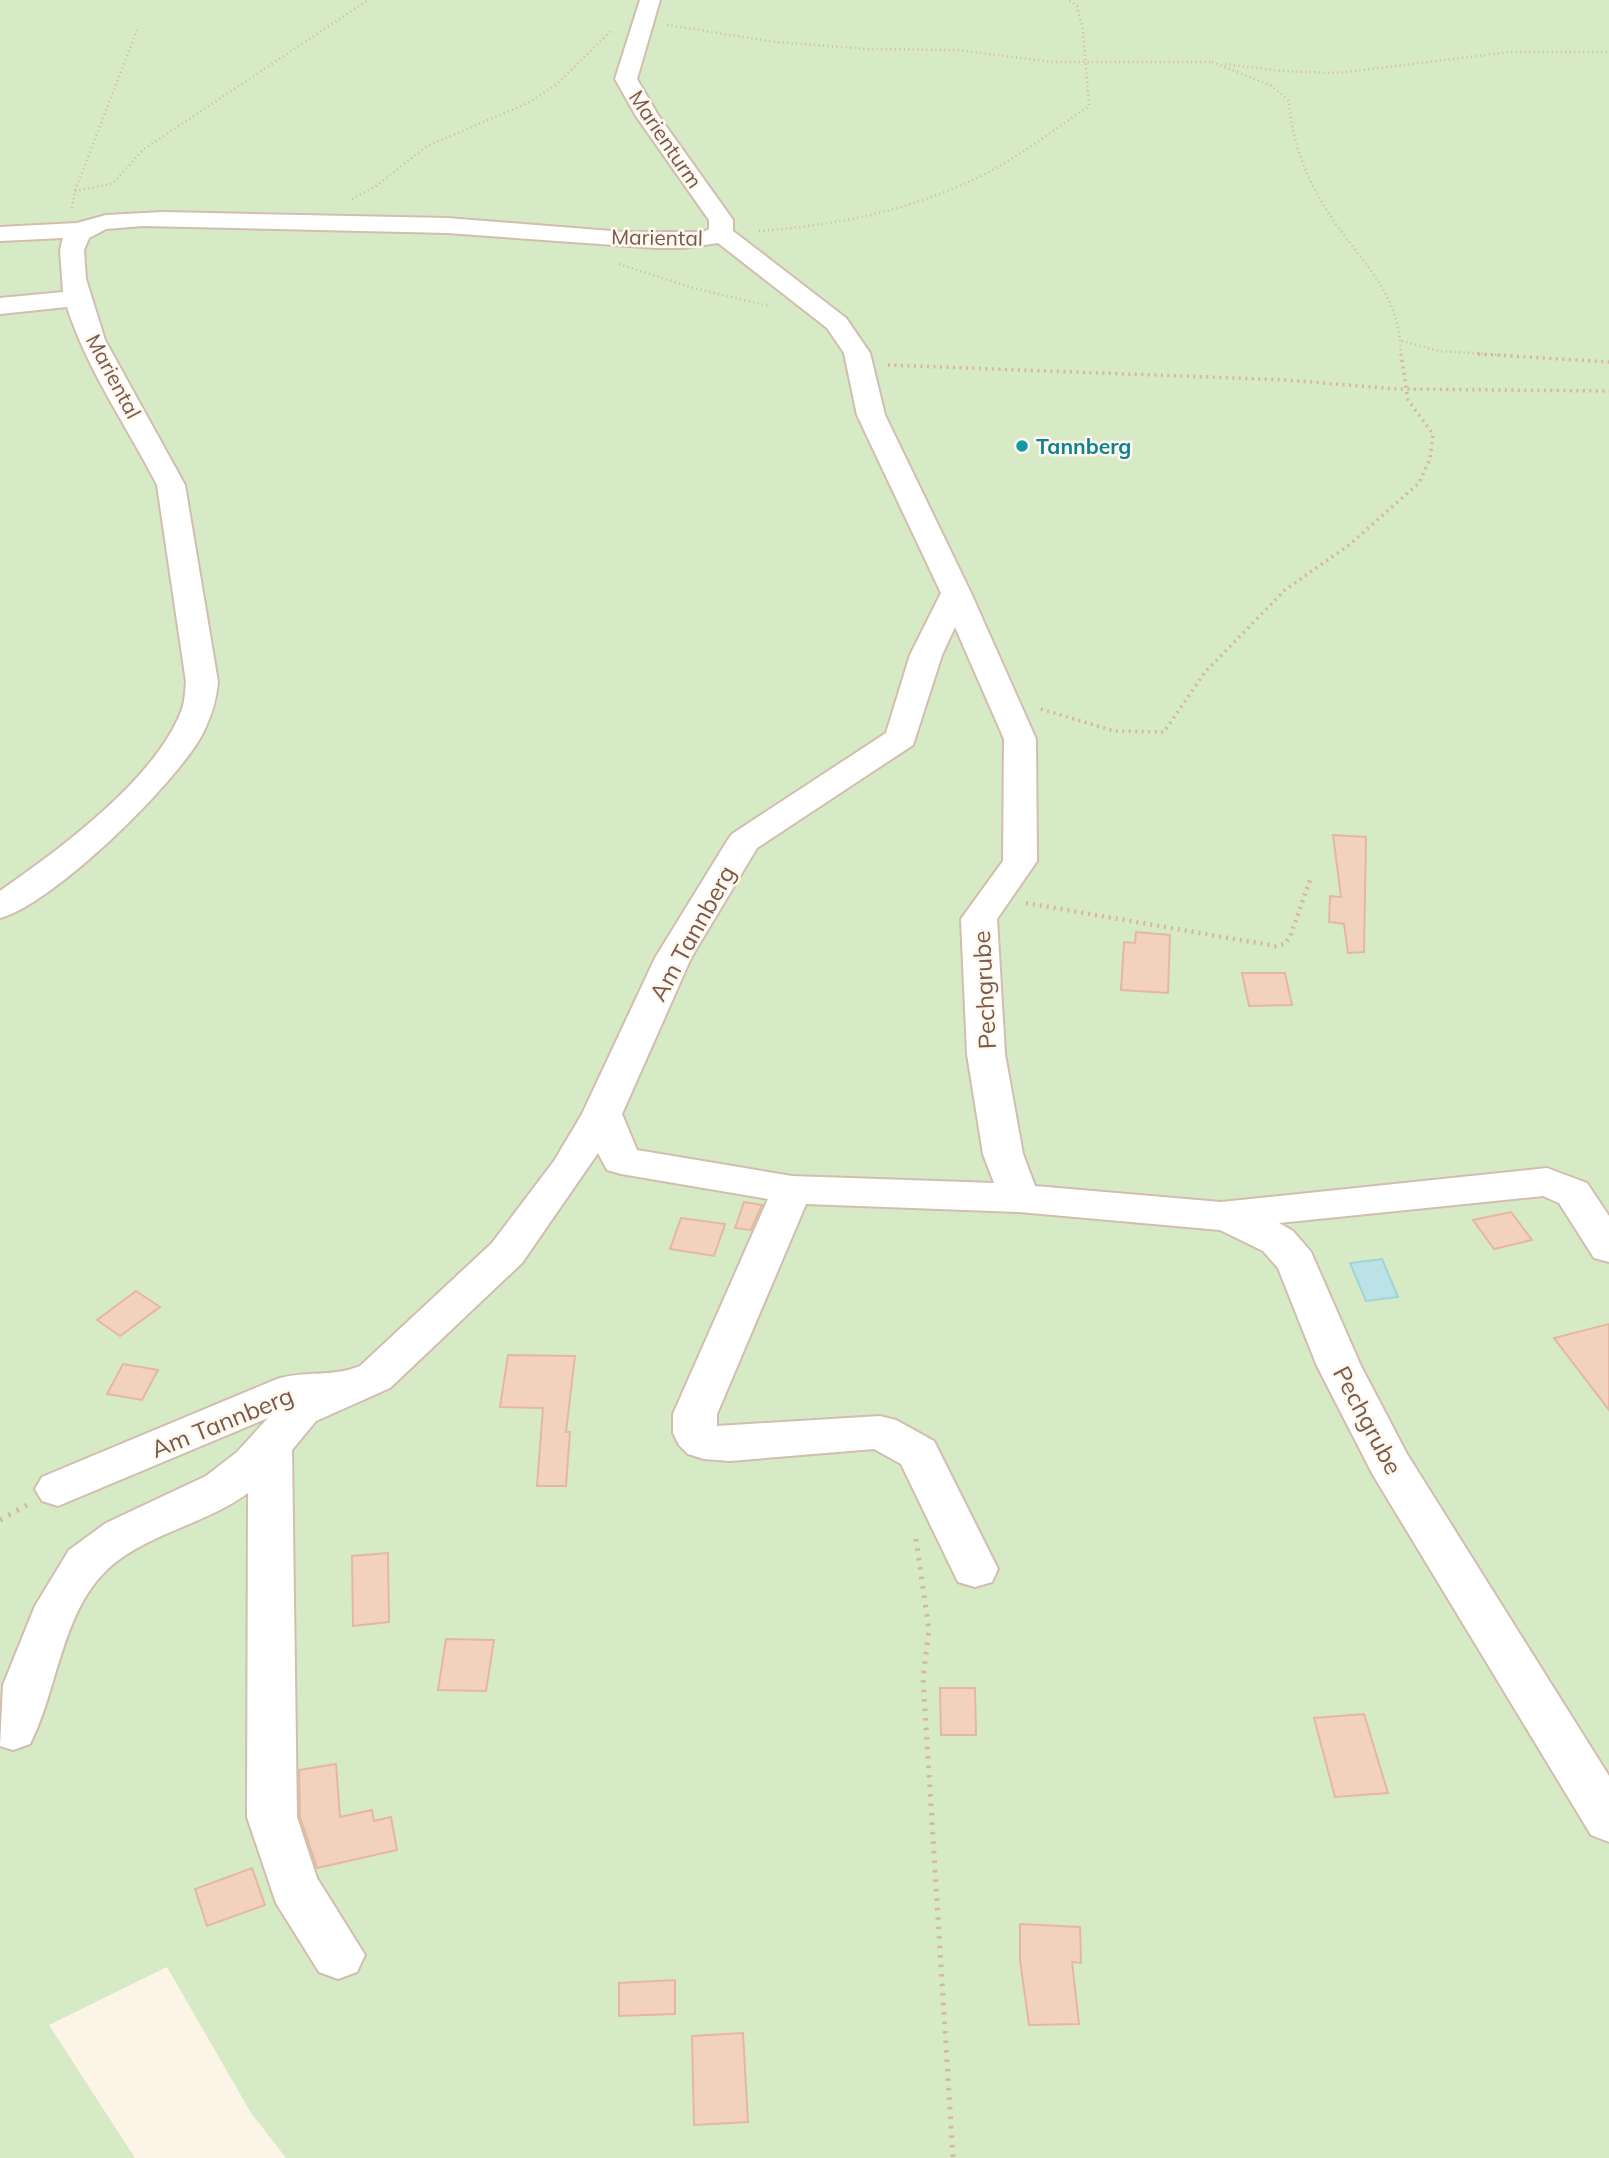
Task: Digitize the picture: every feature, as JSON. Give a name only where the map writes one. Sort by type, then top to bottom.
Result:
[{"type":"street","name":"Marienturm","points":[[647,8],[626,79],[647,116],[721,220],[721,233]]},
{"type":"street","name":"Mariental","points":[[0,907],[67,859],[138,794],[189,730],[200,706],[202,681],[171,485],[158,455],[93,345],[79,298],[71,251],[75,237],[87,228],[152,220],[429,223],[644,240],[701,240],[721,233]]},
{"type":"street","points":[[0,234],[87,228]]},
{"type":"street","points":[[721,233],[837,323],[857,353],[871,415],[956,593]]},
{"type":"street","points":[[0,306],[79,298]]},
{"type":"street","name":"Pechgrube","points":[[956,593],[1020,739],[1020,861],[979,919],[986,1054],[1003,1154],[1019,1198]]},
{"type":"street","name":"Am Tannberg","points":[[58,1489],[292,1390],[343,1390],[375,1377],[507,1253],[568,1170],[602,1114],[673,958],[744,841],[901,738],[926,655],[956,593]]},
{"type":"street","name":"Pechgrube","points":[[602,1114],[621,1161],[792,1190],[1019,1198],[1171,1214],[1221,1216],[1248,1224],[1278,1241],[1296,1262],[1339,1366],[1389,1463],[1609,1820]]},
{"type":"street","points":[[1221,1216],[1547,1182],[1573,1193],[1609,1248]]},
{"type":"street","points":[[792,1190],[695,1414],[695,1433],[704,1442],[730,1444],[880,1432],[918,1453],[975,1569]]},
{"type":"street","points":[[13,1730],[32,1670],[61,1601],[99,1549],[152,1519],[191,1505],[247,1471],[300,1410],[343,1390]]},
{"type":"street","points":[[270,1446],[272,1817],[294,1887],[338,1955]]},
{"type":"path","points":[[75,191],[112,184],[144,149],[368,0]]},
{"type":"path","points":[[721,233],[809,228],[915,205],[991,170],[1089,106],[1077,5],[1068,0]]},
{"type":"path","points":[[296,223],[347,202],[376,186],[427,146],[528,103],[556,85],[602,38],[647,8],[776,42],[868,50],[958,50],[1014,59],[1086,64],[1212,62],[1279,72],[1337,73],[1424,65],[1494,53],[1566,49],[1609,52]]},
{"type":"path","points":[[87,228],[72,208],[75,191],[137,30]]},
{"type":"path","points":[[1003,699],[1114,732],[1164,732],[1175,720],[1205,672],[1285,590],[1349,545],[1419,483],[1430,459],[1433,434],[1416,413],[1405,390],[1402,341],[1395,310],[1380,280],[1335,223],[1302,167],[1293,142],[1289,101],[1272,86],[1212,62]]},
{"type":"path","points":[[615,263],[690,287],[779,308]]},
{"type":"path","points":[[1402,341],[1439,351],[1609,362]]},
{"type":"path","points":[[860,363],[1082,375],[1325,381],[1405,390],[1433,387],[1609,391]]},
{"type":"path","points":[[994,898],[1275,946],[1284,944],[1290,937],[1310,880]]},
{"type":"path","points":[[914,1524],[929,1630],[923,1678],[953,2158]]},
{"type":"green space","points":[[0,0],[1609,0],[1609,2158],[286,2158],[251,2113],[167,1967],[49,2025],[135,2158],[0,2158]]},
{"type":"water","points":[[1382,1259],[1398,1297],[1366,1301],[1350,1263]]},
{"type":"building","points":[[1333,835],[1366,837],[1364,952],[1348,953],[1344,924],[1329,922],[1330,896],[1341,897]]},
{"type":"building","points":[[1136,932],[1170,935],[1168,993],[1121,990],[1124,942],[1135,943]]},
{"type":"building","points":[[1242,973],[1285,973],[1292,1005],[1249,1006]]},
{"type":"building","points":[[744,1202],[762,1205],[751,1230],[735,1228]]},
{"type":"building","points":[[1511,1212],[1532,1240],[1494,1249],[1473,1220]]},
{"type":"building","points":[[681,1218],[725,1224],[714,1256],[670,1249]]},
{"type":"building","points":[[136,1291],[160,1307],[120,1336],[97,1320]]},
{"type":"building","points":[[1609,1324],[1609,1410],[1554,1338]]},
{"type":"building","points":[[508,1355],[575,1356],[566,1432],[570,1432],[566,1486],[537,1486],[543,1408],[500,1407]]},
{"type":"building","points":[[123,1364],[158,1370],[142,1400],[107,1394]]},
{"type":"building","points":[[388,1553],[389,1622],[353,1626],[352,1556]]},
{"type":"building","points":[[446,1639],[494,1640],[486,1691],[438,1690]]},
{"type":"building","points":[[940,1688],[975,1688],[976,1735],[941,1735]]},
{"type":"building","points":[[1364,1714],[1388,1793],[1335,1797],[1314,1718]]},
{"type":"building","points":[[336,1764],[340,1817],[372,1810],[374,1821],[391,1817],[397,1850],[317,1868],[300,1817],[299,1770]]},
{"type":"building","points":[[252,1868],[265,1905],[207,1926],[195,1889]]},
{"type":"building","points":[[1020,1924],[1080,1927],[1081,1963],[1072,1962],[1079,2024],[1029,2025],[1020,1960]]},
{"type":"building","points":[[675,1980],[675,2014],[619,2016],[619,1983]]},
{"type":"building","points":[[743,2033],[748,2122],[694,2125],[692,2036]]},
{"type":"place","name":"Tannberg","points":[[1022,446]]}]
